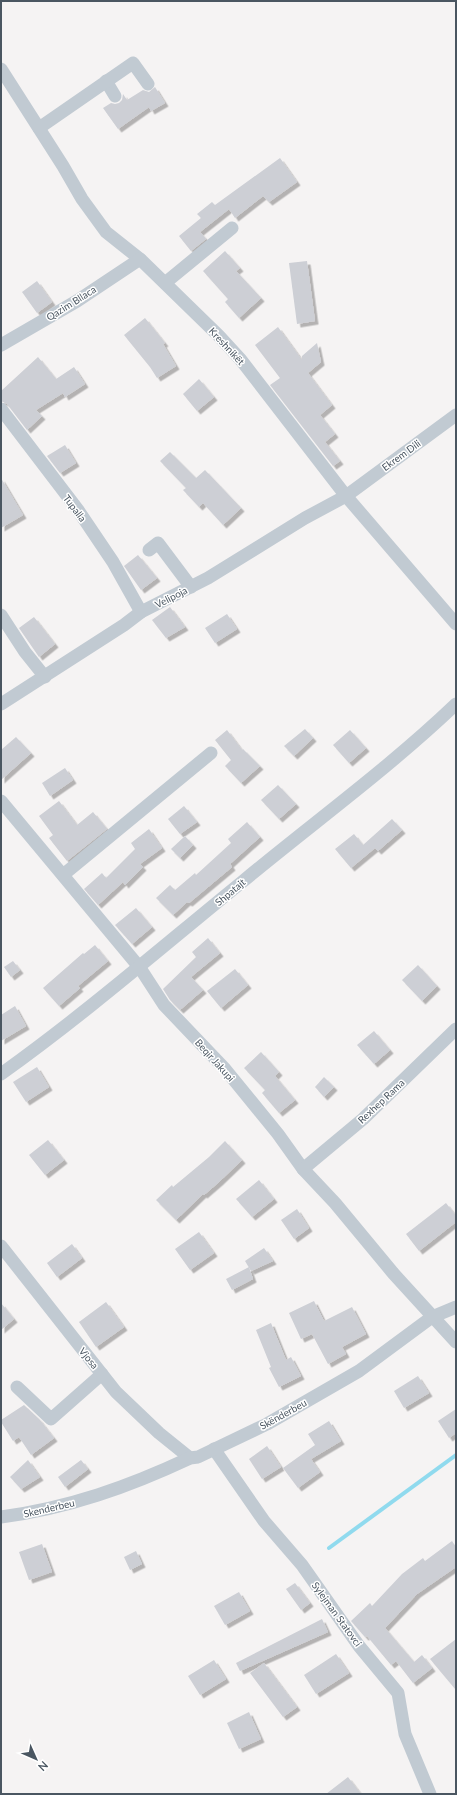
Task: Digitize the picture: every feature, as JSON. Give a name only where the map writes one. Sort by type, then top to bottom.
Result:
[{"type":"street","points":[[39,128],[133,63],[148,84]]},
{"type":"street","name":"Kreshnikët","points":[[1,69],[82,199],[106,232],[140,259],[241,360],[346,496],[456,624]]},
{"type":"street","points":[[106,81],[115,96]]},
{"type":"street","points":[[165,283],[232,228]]},
{"type":"street","name":"Qazim Bllaca","points":[[1,345],[77,301],[140,259]]},
{"type":"street","name":"Tupalla","points":[[1,409],[78,510],[113,562],[141,612]]},
{"type":"street","name":"Ekrem Dili","points":[[346,496],[456,415]]},
{"type":"street","name":"Velipoja","points":[[1,704],[45,677],[124,625],[141,612],[208,578],[305,518],[346,496]]},
{"type":"street","points":[[149,550],[158,543],[191,587]]},
{"type":"street","points":[[1,615],[25,652],[45,677]]},
{"type":"street","name":"Shpatajt","points":[[1,1074],[140,968],[241,882],[371,777],[456,704]]},
{"type":"street","points":[[63,875],[212,753]]},
{"type":"street","name":"Beqir Jakupi","points":[[1,801],[140,968],[164,1005],[225,1069],[278,1134],[303,1169],[432,1317],[456,1342]]},
{"type":"street","name":"Rexhep Rama","points":[[303,1169],[363,1119],[456,1029]]},
{"type":"street","name":"Vjosa","points":[[1,1246],[116,1392],[159,1433],[190,1458]]},
{"type":"street","name":"Skënderbeu","points":[[96,1496],[146,1478],[214,1449],[267,1424],[359,1371],[432,1317],[456,1307]]},
{"type":"street","points":[[17,1387],[51,1419],[102,1374]]},
{"type":"street","name":"Sylejman Statovci","points":[[214,1449],[264,1520],[302,1565],[359,1646],[398,1693],[405,1734],[430,1794]]},
{"type":"street","name":"Skenderbeu","points":[[1,1517],[29,1513],[96,1496]]},
{"type":"building","points":[[155,87],[165,103],[151,111],[149,107],[118,129],[103,108],[111,103],[119,103],[122,100],[123,94],[127,100],[143,90],[149,92]]},
{"type":"building","points":[[280,158],[297,182],[269,202],[263,196],[235,218],[229,209],[200,232],[206,239],[191,251],[179,236],[201,218],[197,214],[212,202],[215,205]]},
{"type":"building","points":[[225,251],[240,268],[236,271],[261,298],[239,318],[225,302],[228,299],[203,271]]},
{"type":"building","points":[[307,261],[315,321],[297,324],[289,263]]},
{"type":"building","points":[[37,281],[52,302],[37,313],[22,292]]},
{"type":"building","points":[[145,318],[165,343],[163,344],[176,366],[157,378],[124,335]]},
{"type":"building","points":[[278,327],[302,360],[302,356],[317,343],[321,362],[308,373],[332,405],[320,415],[335,434],[325,442],[340,461],[333,466],[270,385],[280,378],[255,345]]},
{"type":"building","points":[[38,357],[56,379],[74,367],[85,384],[65,397],[63,393],[36,410],[42,416],[27,430],[7,404],[1,401],[1,391]]},
{"type":"building","points":[[199,379],[214,397],[197,411],[183,394]]},
{"type":"building","points":[[65,445],[76,463],[60,473],[47,456]]},
{"type":"building","points":[[170,452],[196,478],[205,470],[241,508],[223,525],[203,503],[199,507],[183,490],[186,488],[160,461]]},
{"type":"building","points":[[1,478],[23,515],[1,528]]},
{"type":"building","points":[[138,555],[157,578],[141,590],[124,566]]},
{"type":"building","points":[[170,607],[185,627],[166,638],[152,620]]},
{"type":"building","points":[[227,614],[237,629],[215,643],[205,628]]},
{"type":"building","points":[[34,617],[55,644],[39,657],[19,628]]},
{"type":"building","points":[[305,729],[313,738],[294,756],[284,746]]},
{"type":"building","points":[[227,730],[242,750],[243,749],[260,766],[241,783],[225,766],[231,760],[215,740]]},
{"type":"building","points":[[350,730],[366,748],[349,763],[333,745]]},
{"type":"building","points":[[16,737],[31,753],[1,780],[1,750]]},
{"type":"building","points":[[65,768],[73,780],[50,796],[42,783]]},
{"type":"building","points":[[278,785],[296,804],[279,819],[261,800]]},
{"type":"building","points":[[59,801],[77,825],[93,812],[107,829],[67,861],[49,838],[53,835],[39,816]]},
{"type":"building","points":[[184,806],[197,822],[180,834],[168,819]]},
{"type":"building","points":[[392,819],[402,830],[378,851],[375,848],[351,868],[335,849],[354,834],[363,845]]},
{"type":"building","points":[[247,822],[260,837],[230,864],[232,867],[189,903],[187,902],[173,915],[156,898],[170,885],[175,890],[195,873],[196,875],[231,843],[228,839]]},
{"type":"building","points":[[149,829],[162,848],[140,864],[143,867],[125,885],[123,882],[98,905],[84,889],[102,873],[106,878],[135,849],[131,843]]},
{"type":"building","points":[[185,836],[193,845],[180,858],[171,849]]},
{"type":"building","points":[[136,908],[152,927],[132,944],[115,925]]},
{"type":"building","points":[[208,938],[220,953],[191,977],[203,990],[180,1010],[170,1000],[163,989],[196,957],[192,952]]},
{"type":"building","points":[[95,945],[108,961],[78,986],[80,988],[59,1006],[43,988],[83,953],[84,954]]},
{"type":"building","points":[[13,961],[20,970],[11,977],[4,967]]},
{"type":"building","points":[[418,965],[437,986],[422,1001],[402,980]]},
{"type":"building","points":[[235,969],[248,985],[221,1008],[207,991]]},
{"type":"building","points":[[15,1006],[26,1026],[1,1041],[1,1015]]},
{"type":"building","points":[[374,1031],[390,1050],[374,1064],[357,1045]]},
{"type":"building","points":[[261,1052],[279,1072],[275,1076],[295,1100],[279,1113],[262,1093],[265,1090],[244,1068]]},
{"type":"building","points":[[37,1067],[49,1087],[26,1102],[13,1082]]},
{"type":"building","points":[[324,1077],[334,1087],[324,1097],[315,1087]]},
{"type":"building","points":[[48,1140],[64,1160],[45,1175],[29,1155]]},
{"type":"building","points":[[225,1141],[242,1160],[176,1220],[156,1200],[172,1185],[173,1187],[209,1157]]},
{"type":"building","points":[[259,1180],[274,1199],[252,1217],[236,1199]]},
{"type":"building","points":[[446,1203],[456,1216],[456,1222],[419,1251],[406,1234]]},
{"type":"building","points":[[297,1209],[309,1228],[294,1239],[281,1220]]},
{"type":"building","points":[[199,1232],[214,1253],[190,1270],[175,1249]]},
{"type":"building","points":[[72,1244],[82,1258],[57,1277],[47,1263]]},
{"type":"building","points":[[264,1248],[273,1261],[251,1271],[245,1261]]},
{"type":"building","points":[[249,1267],[253,1279],[232,1290],[226,1279]]},
{"type":"building","points":[[314,1301],[324,1321],[352,1307],[366,1334],[342,1347],[346,1354],[328,1364],[312,1334],[301,1339],[289,1313]]},
{"type":"building","points":[[106,1302],[124,1327],[96,1347],[79,1322]]},
{"type":"building","points":[[1,1303],[14,1319],[1,1330]]},
{"type":"building","points":[[271,1323],[286,1360],[291,1357],[301,1376],[279,1387],[269,1368],[271,1367],[256,1330]]},
{"type":"building","points":[[418,1376],[429,1393],[404,1408],[394,1391]]},
{"type":"building","points":[[24,1405],[39,1419],[54,1438],[31,1455],[19,1437],[13,1441],[1,1422],[1,1420]]},
{"type":"building","points":[[456,1409],[456,1433],[449,1438],[438,1421]]},
{"type":"building","points":[[329,1421],[341,1441],[311,1459],[320,1472],[298,1488],[283,1468],[315,1445],[308,1434]]},
{"type":"building","points":[[267,1446],[281,1467],[262,1479],[249,1459]]},
{"type":"building","points":[[28,1460],[40,1477],[21,1489],[10,1477]]},
{"type":"building","points":[[81,1460],[88,1469],[65,1487],[58,1477]]},
{"type":"building","points":[[452,1541],[456,1547],[456,1567],[417,1594],[385,1628],[414,1662],[422,1655],[432,1668],[413,1683],[396,1661],[391,1665],[367,1636],[365,1637],[351,1621],[370,1603],[372,1606],[402,1574],[423,1558],[425,1561]]},
{"type":"building","points":[[42,1544],[52,1572],[29,1580],[19,1552]]},
{"type":"building","points":[[136,1551],[142,1564],[130,1570],[124,1557]]},
{"type":"building","points":[[295,1583],[310,1603],[301,1610],[286,1589]]},
{"type":"building","points":[[239,1592],[250,1611],[225,1625],[214,1606]]},
{"type":"building","points":[[322,1619],[328,1632],[240,1671],[236,1663]]},
{"type":"building","points":[[456,1639],[456,1690],[430,1659]]},
{"type":"building","points":[[336,1654],[349,1673],[316,1694],[304,1675]]},
{"type":"building","points":[[214,1660],[226,1679],[200,1695],[188,1676]]},
{"type":"building","points":[[264,1663],[297,1707],[283,1717],[250,1673]]},
{"type":"building","points":[[249,1712],[261,1739],[239,1749],[227,1723]]},
{"type":"building","points":[[348,1777],[361,1794],[326,1794]]},
{"type":"waterway","points":[[329,1548],[456,1455]]}]
